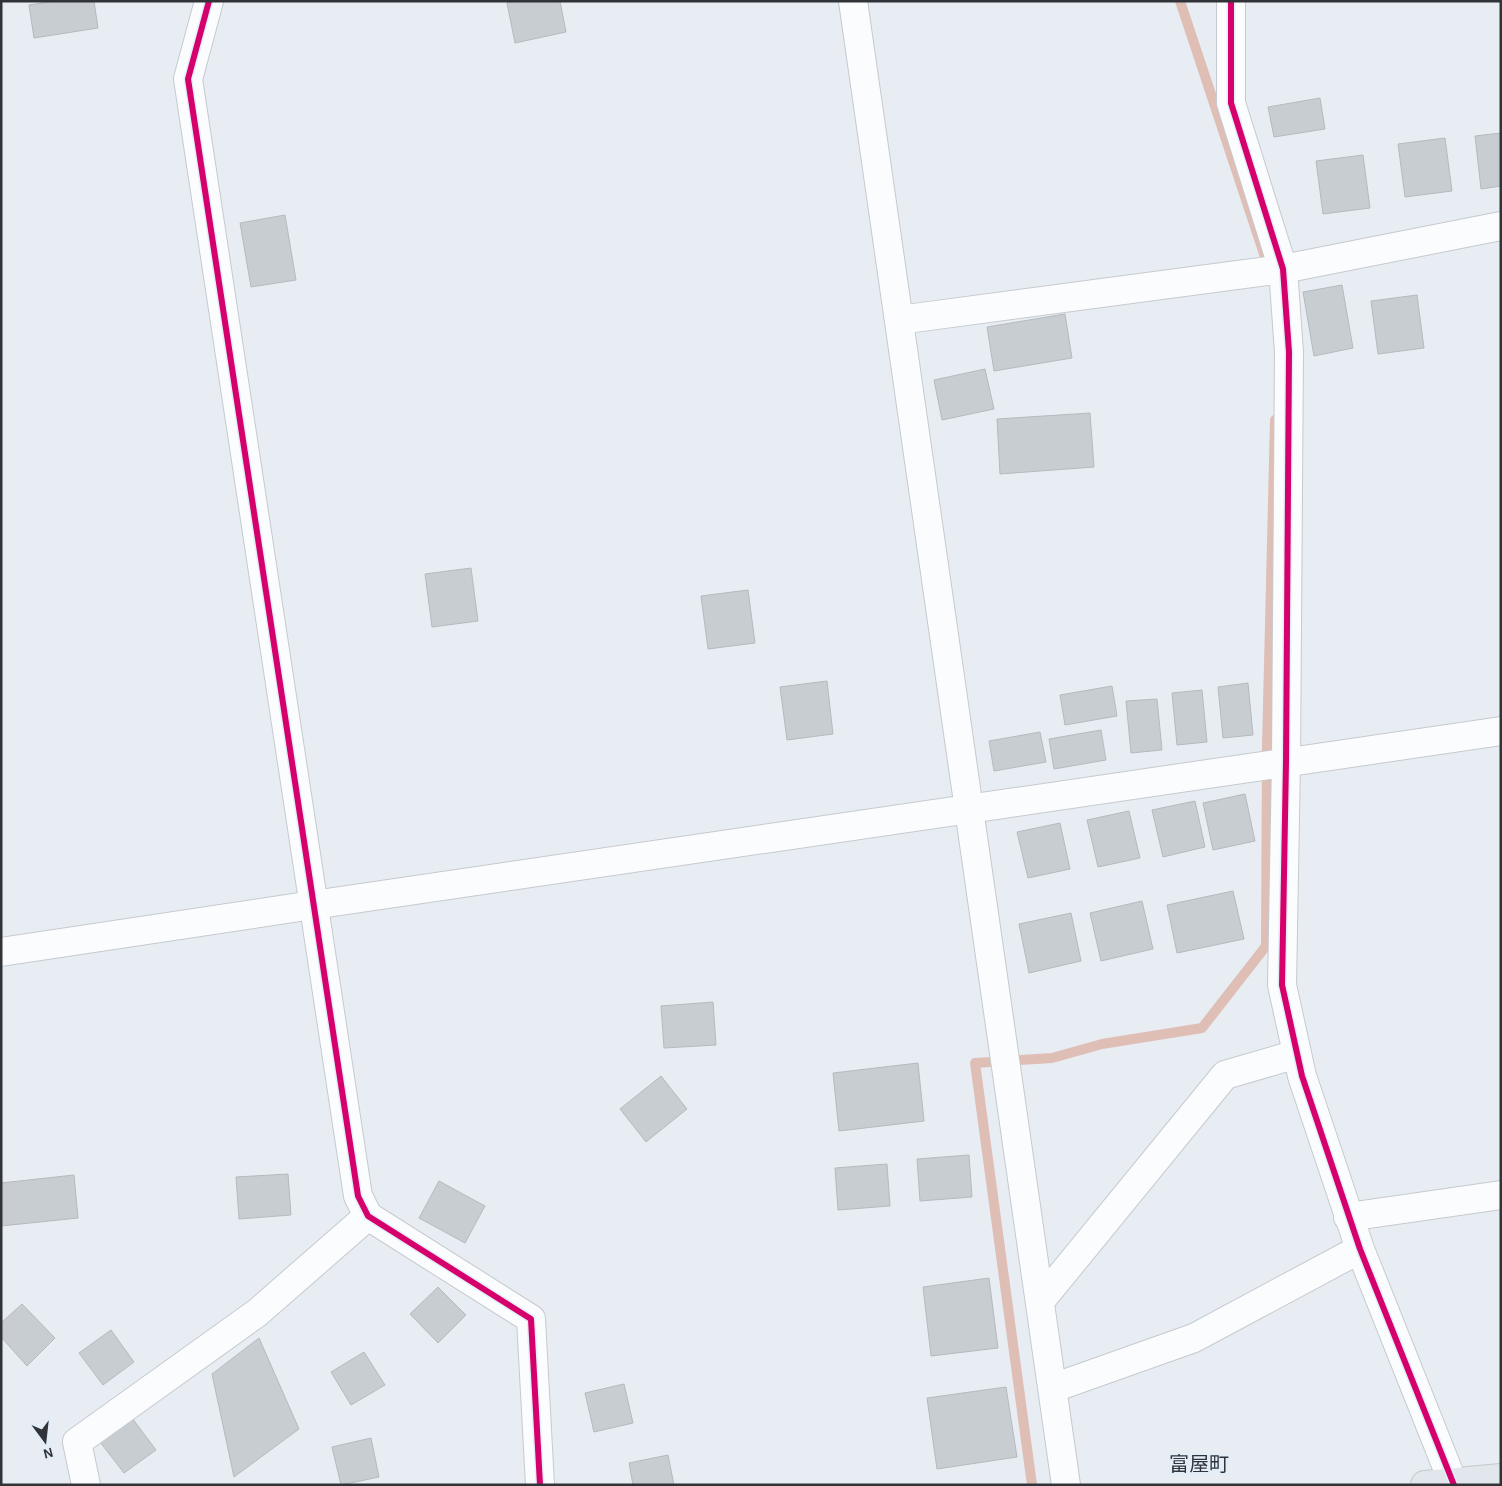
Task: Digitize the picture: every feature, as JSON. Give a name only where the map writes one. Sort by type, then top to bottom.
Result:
[{"type":"main road","points":[[1425,1485],[1454,1484],[1501,1478]]},
{"type":"street","points":[[208,1],[188,79],[358,1196],[368,1216],[531,1319],[540,1485]]},
{"type":"street","points":[[852,1],[1042,1299],[1066,1485]]},
{"type":"street","points":[[1231,1],[1231,103],[1283,268],[1289,352],[1286,762],[1282,986],[1302,1076],[1348,1217],[1454,1484]]},
{"type":"street","points":[[899,320],[1283,268],[1501,226]]},
{"type":"street","points":[[1,952],[1501,731]]},
{"type":"street","points":[[1042,1299],[1225,1075],[1297,1054]]},
{"type":"street","points":[[1348,1217],[1501,1195]]},
{"type":"street","points":[[86,1485],[77,1442],[257,1313],[368,1216]]},
{"type":"street","points":[[1053,1388],[1194,1338],[1360,1249]]},
{"type":"building","points":[[55,1],[94,1],[98,28],[34,38],[29,5]]},
{"type":"building","points":[[516,1],[560,1],[566,32],[515,43],[507,3]]},
{"type":"building","points":[[1320,98],[1325,129],[1274,137],[1268,107]]},
{"type":"building","points":[[1501,133],[1501,186],[1481,189],[1475,136]]},
{"type":"building","points":[[1445,138],[1452,191],[1405,197],[1398,144]]},
{"type":"building","points":[[1363,155],[1370,208],[1323,214],[1316,161]]},
{"type":"building","points":[[285,215],[296,280],[251,287],[240,223]]},
{"type":"building","points":[[1342,285],[1353,348],[1314,356],[1303,292]]},
{"type":"building","points":[[1417,295],[1424,348],[1378,354],[1371,301]]},
{"type":"building","points":[[1065,314],[1072,358],[994,371],[987,327]]},
{"type":"building","points":[[985,369],[994,409],[942,420],[934,380]]},
{"type":"building","points":[[1090,413],[1094,467],[1000,474],[997,419]]},
{"type":"building","points":[[471,568],[478,621],[432,627],[425,574]]},
{"type":"building","points":[[748,590],[755,643],[708,649],[701,596]]},
{"type":"building","points":[[827,681],[833,734],[787,740],[780,687]]},
{"type":"building","points":[[1248,683],[1253,735],[1223,738],[1218,687]]},
{"type":"building","points":[[1112,686],[1117,716],[1065,725],[1060,695]]},
{"type":"building","points":[[1202,690],[1207,742],[1177,745],[1172,693]]},
{"type":"building","points":[[1157,699],[1162,750],[1131,753],[1126,701]]},
{"type":"building","points":[[1101,730],[1106,760],[1054,769],[1049,739]]},
{"type":"building","points":[[1040,732],[1046,762],[994,771],[989,741]]},
{"type":"building","points":[[1245,794],[1255,841],[1213,850],[1203,803]]},
{"type":"building","points":[[1195,801],[1205,847],[1163,857],[1152,810]]},
{"type":"building","points":[[1129,811],[1140,858],[1098,867],[1087,820]]},
{"type":"building","points":[[1060,823],[1070,869],[1028,878],[1017,832]]},
{"type":"building","points":[[1233,891],[1244,939],[1177,953],[1167,905]]},
{"type":"building","points":[[1142,901],[1153,949],[1101,961],[1090,913]]},
{"type":"building","points":[[1071,913],[1081,961],[1029,973],[1019,924]]},
{"type":"building","points":[[713,1002],[716,1045],[664,1048],[661,1006]]},
{"type":"building","points":[[918,1063],[924,1121],[839,1131],[833,1073]]},
{"type":"building","points":[[661,1076],[687,1109],[646,1142],[620,1109]]},
{"type":"building","points":[[969,1155],[972,1197],[920,1201],[917,1159]]},
{"type":"building","points":[[887,1164],[890,1206],[838,1210],[835,1168]]},
{"type":"building","points":[[288,1174],[291,1215],[239,1219],[236,1177]]},
{"type":"building","points":[[74,1175],[78,1218],[1,1226],[1,1183]]},
{"type":"building","points":[[439,1181],[485,1206],[465,1243],[419,1218]]},
{"type":"building","points":[[989,1278],[998,1348],[931,1356],[923,1287]]},
{"type":"building","points":[[438,1287],[466,1315],[438,1343],[410,1314]]},
{"type":"building","points":[[22,1304],[55,1338],[27,1366],[1,1337],[1,1323]]},
{"type":"building","points":[[111,1330],[134,1362],[103,1385],[79,1353]]},
{"type":"building","points":[[259,1338],[299,1429],[234,1477],[212,1374]]},
{"type":"building","points":[[364,1352],[385,1385],[351,1405],[331,1372]]},
{"type":"building","points":[[624,1384],[633,1423],[594,1432],[585,1393]]},
{"type":"building","points":[[1006,1387],[1017,1457],[937,1469],[927,1398]]},
{"type":"building","points":[[132,1418],[156,1450],[124,1473],[100,1442]]},
{"type":"building","points":[[371,1438],[379,1477],[341,1485],[332,1447]]},
{"type":"building","points":[[668,1455],[674,1485],[633,1485],[629,1463]]},
{"type":"waterway","points":[[1180,1],[1268,266]]},
{"type":"waterway","points":[[1032,1485],[975,1063],[1052,1058],[1102,1044],[1202,1028],[1266,946],[1267,746],[1275,420]]},
{"type":"cycle path","points":[[209,1],[188,79],[358,1196],[368,1216],[531,1319],[540,1485]]},
{"type":"cycle path","points":[[1231,1],[1231,103],[1283,269],[1289,352],[1286,762],[1282,985],[1302,1076],[1360,1249],[1454,1485]]},
{"type":"district","name":"富屋町","points":[[1199,1464]]}]
